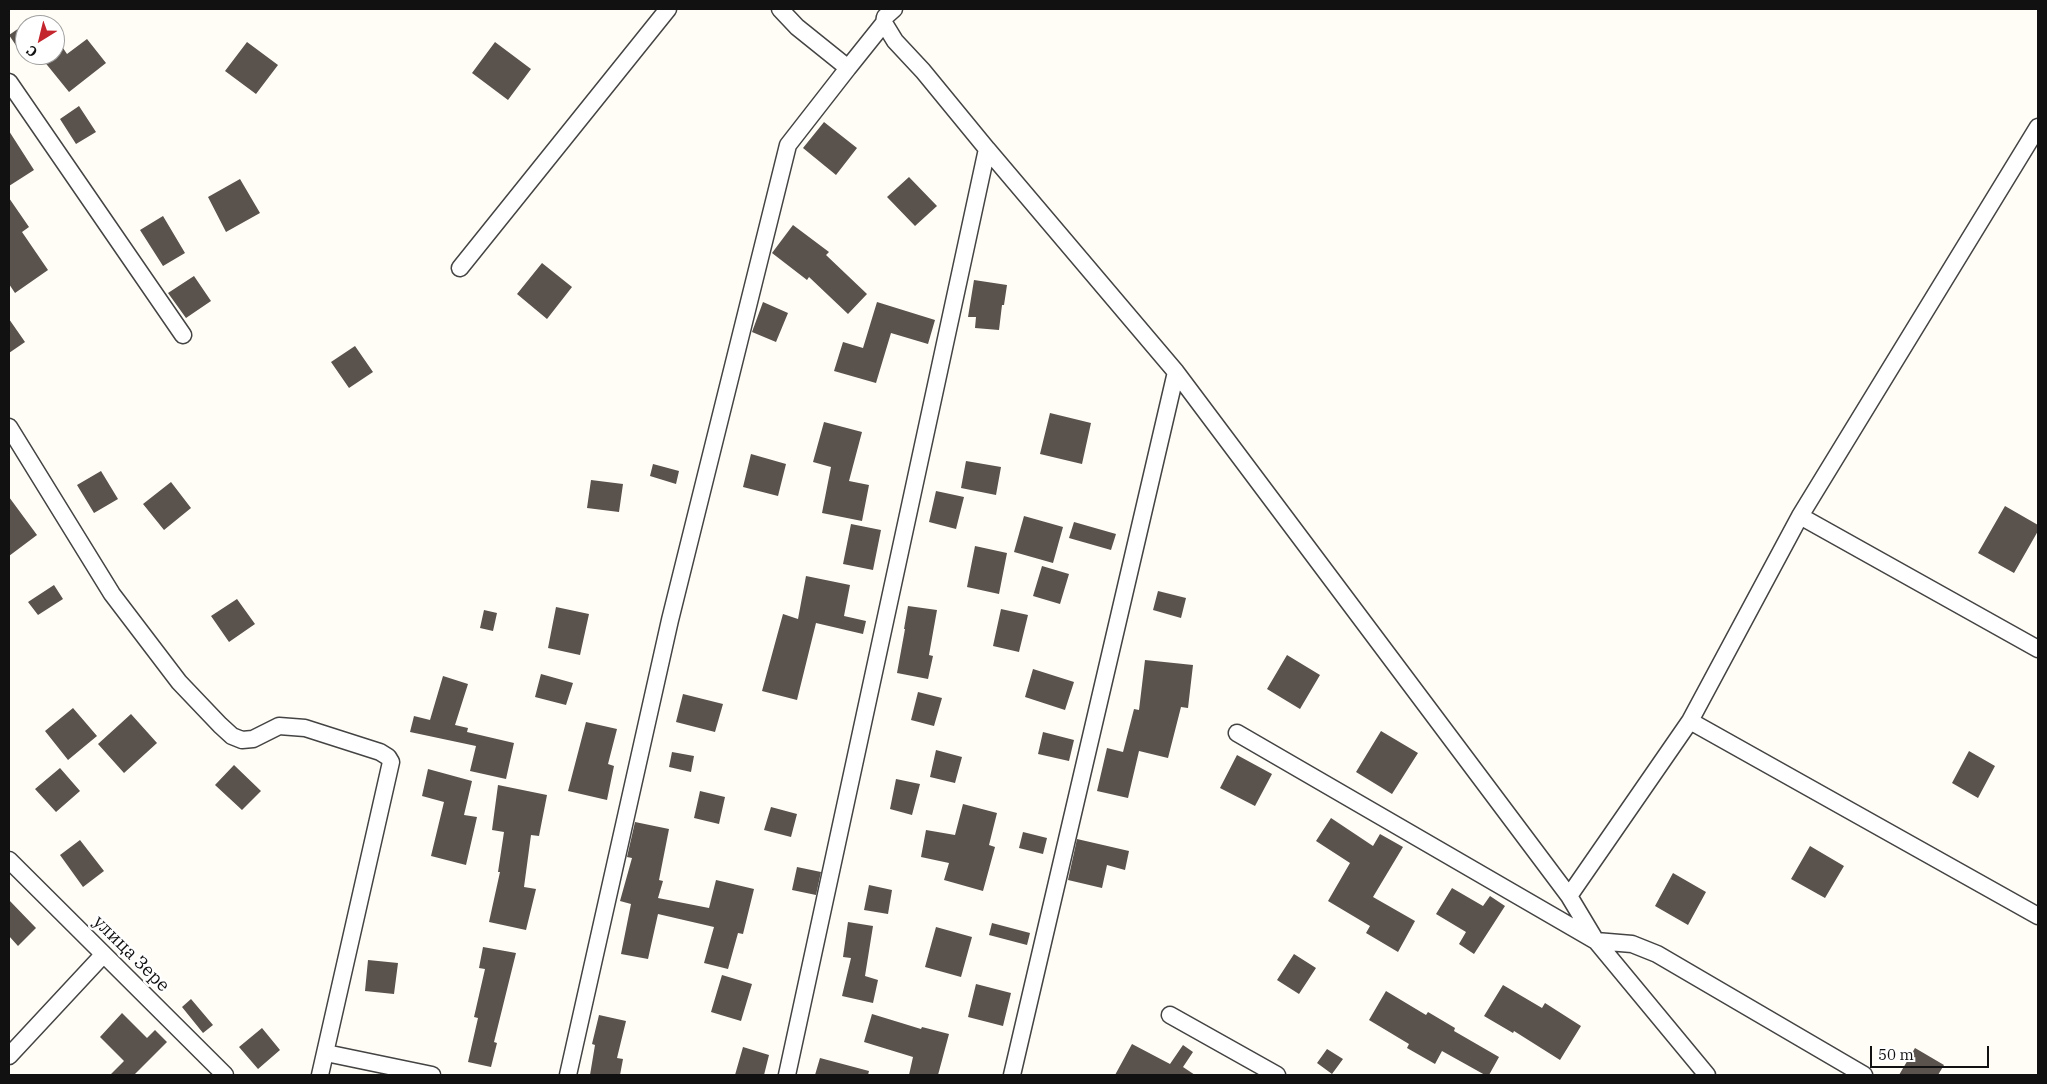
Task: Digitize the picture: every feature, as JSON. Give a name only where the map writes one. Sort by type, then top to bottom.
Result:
[{"type":"street","points":[[460,268],[668,9]]},
{"type":"street","points":[[780,9],[796,27],[848,68]]},
{"type":"street","points":[[568,1075],[670,620],[788,145],[884,23],[885,17],[894,9]]},
{"type":"street","points":[[884,23],[895,41],[923,71],[1176,372],[1569,896],[1596,941],[1707,1075]]},
{"type":"street","points":[[9,82],[183,335]]},
{"type":"street","points":[[1569,896],[1690,721],[1800,516],[2038,127]]},
{"type":"street","points":[[787,1075],[987,149]]},
{"type":"street","points":[[1012,1075],[1176,372]]},
{"type":"street","points":[[9,427],[112,594],[179,682],[232,736],[242,740],[252,739],[278,726],[305,728],[380,752],[388,757],[391,762],[320,1075]]},
{"type":"street","points":[[1800,516],[2038,648]]},
{"type":"street","points":[[1690,721],[2038,916]]},
{"type":"street","points":[[1237,734],[1596,941],[1632,944],[1657,954],[1864,1075]]},
{"type":"street","name":"улица Зере","points":[[9,860],[224,1075]]},
{"type":"street","points":[[9,1056],[103,955]]},
{"type":"street","points":[[1170,1015],[1278,1075]]},
{"type":"street","points":[[326,1053],[432,1075]]},
{"type":"building","points":[[15,31],[15,44],[9,35]]},
{"type":"building","points":[[87,39],[106,63],[69,92],[47,65],[65,65],[65,51],[67,54]]},
{"type":"building","points":[[247,42],[278,65],[256,94],[225,71]]},
{"type":"building","points":[[495,42],[531,69],[508,100],[472,73]]},
{"type":"building","points":[[79,106],[96,132],[76,144],[60,119]]},
{"type":"building","points":[[824,122],[857,148],[836,175],[803,148]]},
{"type":"building","points":[[9,131],[34,170],[9,186]]},
{"type":"building","points":[[909,177],[937,206],[915,226],[887,197]]},
{"type":"building","points":[[240,179],[260,213],[226,232],[208,197]]},
{"type":"building","points":[[9,198],[29,227],[22,232],[48,270],[15,293],[9,284]]},
{"type":"building","points":[[163,216],[185,253],[163,266],[140,230]]},
{"type":"building","points":[[793,225],[829,252],[826,255],[867,294],[848,314],[809,277],[807,280],[772,253]]},
{"type":"building","points":[[542,263],[572,287],[547,319],[517,294]]},
{"type":"building","points":[[194,276],[211,301],[186,318],[168,293]]},
{"type":"building","points":[[974,280],[1007,285],[999,330],[975,328],[976,317],[968,317]]},
{"type":"building","points":[[763,302],[788,313],[776,342],[752,332]]},
{"type":"building","points":[[877,302],[935,320],[928,344],[891,333],[876,383],[834,371],[843,342],[863,348]]},
{"type":"building","points":[[9,319],[25,342],[9,353]]},
{"type":"building","points":[[355,346],[373,372],[349,388],[331,362]]},
{"type":"building","points":[[1050,413],[1091,423],[1082,464],[1040,454]]},
{"type":"building","points":[[824,422],[862,432],[849,481],[869,485],[862,521],[822,513],[831,467],[813,462]]},
{"type":"building","points":[[751,454],[786,464],[778,496],[743,487]]},
{"type":"building","points":[[966,461],[1001,467],[996,495],[961,488]]},
{"type":"building","points":[[653,464],[679,471],[676,484],[650,476]]},
{"type":"building","points":[[101,471],[118,499],[94,513],[77,485]]},
{"type":"building","points":[[591,480],[623,484],[619,512],[587,508]]},
{"type":"building","points":[[171,482],[191,508],[164,530],[143,504]]},
{"type":"building","points":[[936,491],[964,497],[956,529],[929,522]]},
{"type":"building","points":[[9,497],[37,535],[9,556]]},
{"type":"building","points":[[2005,506],[2038,525],[2038,531],[2014,573],[1978,553]]},
{"type":"building","points":[[1024,516],[1063,527],[1053,563],[1014,552]]},
{"type":"building","points":[[1074,522],[1116,534],[1111,550],[1069,538]]},
{"type":"building","points":[[851,524],[881,530],[873,570],[843,564]]},
{"type":"building","points":[[975,546],[1007,553],[999,594],[967,587]]},
{"type":"building","points":[[1042,566],[1069,574],[1060,604],[1033,596]]},
{"type":"building","points":[[806,576],[850,585],[844,616],[866,621],[863,634],[816,623],[797,700],[762,691],[783,614],[798,619]]},
{"type":"building","points":[[54,585],[63,599],[38,615],[28,602]]},
{"type":"building","points":[[1158,591],[1186,598],[1181,618],[1153,610]]},
{"type":"building","points":[[237,599],[255,624],[229,642],[211,616]]},
{"type":"building","points":[[908,606],[937,610],[929,655],[933,656],[928,679],[897,673]]},
{"type":"building","points":[[556,607],[589,614],[580,655],[548,648]]},
{"type":"building","points":[[1001,609],[1028,615],[1019,652],[993,646]]},
{"type":"building","points":[[484,610],[497,613],[493,631],[480,628]]},
{"type":"building","points":[[1287,655],[1320,675],[1300,709],[1267,689]]},
{"type":"building","points":[[1145,660],[1193,665],[1188,708],[1181,707],[1168,758],[1139,751],[1128,798],[1097,791],[1107,748],[1123,752],[1134,709],[1139,710]]},
{"type":"building","points":[[1033,669],[1074,682],[1065,710],[1025,697]]},
{"type":"building","points":[[541,674],[573,683],[566,705],[535,697]]},
{"type":"building","points":[[443,676],[468,684],[455,725],[468,728],[467,732],[514,743],[506,779],[470,771],[476,746],[410,732],[414,716],[430,720]]},
{"type":"building","points":[[918,692],[942,698],[934,726],[911,720]]},
{"type":"building","points":[[683,694],[723,704],[715,732],[676,722]]},
{"type":"building","points":[[73,708],[97,736],[68,760],[45,731]]},
{"type":"building","points":[[131,714],[157,743],[124,773],[98,744]]},
{"type":"building","points":[[586,722],[617,729],[608,764],[614,766],[607,800],[568,791]]},
{"type":"building","points":[[1381,731],[1418,753],[1392,794],[1356,772]]},
{"type":"building","points":[[1043,732],[1074,740],[1069,761],[1038,754]]},
{"type":"building","points":[[936,750],[962,757],[955,783],[930,777]]},
{"type":"building","points":[[1969,751],[1995,766],[1978,798],[1952,783]]},
{"type":"building","points":[[672,752],[694,756],[691,772],[669,767]]},
{"type":"building","points":[[1237,755],[1272,774],[1255,806],[1220,788]]},
{"type":"building","points":[[234,765],[261,791],[242,810],[215,785]]},
{"type":"building","points":[[60,768],[80,791],[56,812],[35,789]]},
{"type":"building","points":[[428,769],[472,781],[464,815],[477,817],[466,865],[431,856],[444,802],[422,796]]},
{"type":"building","points":[[896,779],[920,784],[912,815],[890,809]]},
{"type":"building","points":[[498,785],[547,795],[539,836],[531,835],[524,887],[536,889],[526,930],[489,922],[500,872],[498,872],[504,832],[492,830]]},
{"type":"building","points":[[700,791],[725,797],[719,824],[694,818]]},
{"type":"building","points":[[963,804],[997,813],[989,845],[995,847],[983,891],[944,880],[949,863],[921,857],[926,830],[955,835]]},
{"type":"building","points":[[771,807],[797,814],[791,837],[764,830]]},
{"type":"building","points":[[1331,818],[1373,846],[1380,834],[1403,847],[1373,897],[1415,921],[1398,952],[1366,933],[1370,926],[1328,901],[1350,863],[1316,841]]},
{"type":"building","points":[[635,822],[669,829],[659,880],[663,881],[658,898],[709,908],[716,880],[754,889],[743,934],[738,933],[728,969],[704,963],[714,927],[658,914],[648,959],[621,954],[631,904],[620,901],[632,858],[627,857]]},
{"type":"building","points":[[1023,832],[1047,838],[1043,854],[1019,848]]},
{"type":"building","points":[[1077,839],[1129,851],[1125,870],[1107,865],[1102,888],[1068,880]]},
{"type":"building","points":[[80,840],[104,871],[83,887],[60,855]]},
{"type":"building","points":[[1810,846],[1844,866],[1825,898],[1791,879]]},
{"type":"building","points":[[797,867],[821,872],[816,895],[792,890]]},
{"type":"building","points":[[1673,873],[1706,892],[1688,925],[1655,906]]},
{"type":"building","points":[[869,885],[892,890],[888,914],[864,910]]},
{"type":"building","points":[[1452,888],[1483,906],[1490,896],[1505,906],[1474,954],[1459,944],[1466,932],[1436,914]]},
{"type":"building","points":[[9,900],[36,928],[18,946],[9,936]]},
{"type":"building","points":[[848,922],[873,926],[865,976],[878,980],[873,1003],[842,996],[851,958],[843,957]]},
{"type":"building","points":[[992,923],[1030,933],[1027,945],[989,935]]},
{"type":"building","points":[[936,927],[972,937],[961,977],[925,967]]},
{"type":"building","points":[[483,947],[516,953],[494,1042],[497,1043],[491,1067],[468,1062],[478,1018],[474,1017],[485,969],[479,968]]},
{"type":"building","points":[[1294,954],[1316,968],[1299,994],[1277,980]]},
{"type":"building","points":[[368,960],[398,963],[394,994],[365,991]]},
{"type":"building","points":[[722,975],[752,984],[741,1021],[711,1012]]},
{"type":"building","points":[[976,984],[1011,993],[1003,1026],[968,1017]]},
{"type":"building","points":[[1503,985],[1542,1008],[1545,1003],[1581,1026],[1560,1060],[1514,1031],[1513,1033],[1484,1016]]},
{"type":"building","points":[[1386,991],[1426,1015],[1428,1012],[1455,1028],[1454,1031],[1499,1057],[1489,1075],[1485,1075],[1442,1051],[1435,1064],[1407,1048],[1409,1044],[1369,1020]]},
{"type":"building","points":[[191,999],[213,1025],[203,1033],[182,1007]]},
{"type":"building","points":[[122,1013],[147,1038],[155,1030],[167,1042],[134,1075],[110,1075],[124,1061],[100,1037]]},
{"type":"building","points":[[872,1014],[921,1029],[922,1027],[949,1034],[938,1075],[909,1075],[913,1057],[864,1042]]},
{"type":"building","points":[[599,1015],[626,1021],[617,1058],[623,1059],[620,1075],[590,1075],[595,1045],[592,1044]]},
{"type":"building","points":[[262,1028],[280,1050],[258,1069],[239,1047]]},
{"type":"building","points":[[1132,1044],[1170,1064],[1183,1045],[1193,1052],[1183,1067],[1195,1075],[1115,1075]]},
{"type":"building","points":[[743,1047],[769,1055],[764,1075],[735,1075]]},
{"type":"building","points":[[1915,1048],[1944,1065],[1938,1075],[1899,1075]]},
{"type":"building","points":[[1327,1049],[1343,1059],[1332,1074],[1317,1063]]},
{"type":"building","points":[[820,1058],[869,1071],[868,1075],[815,1075]]}]
